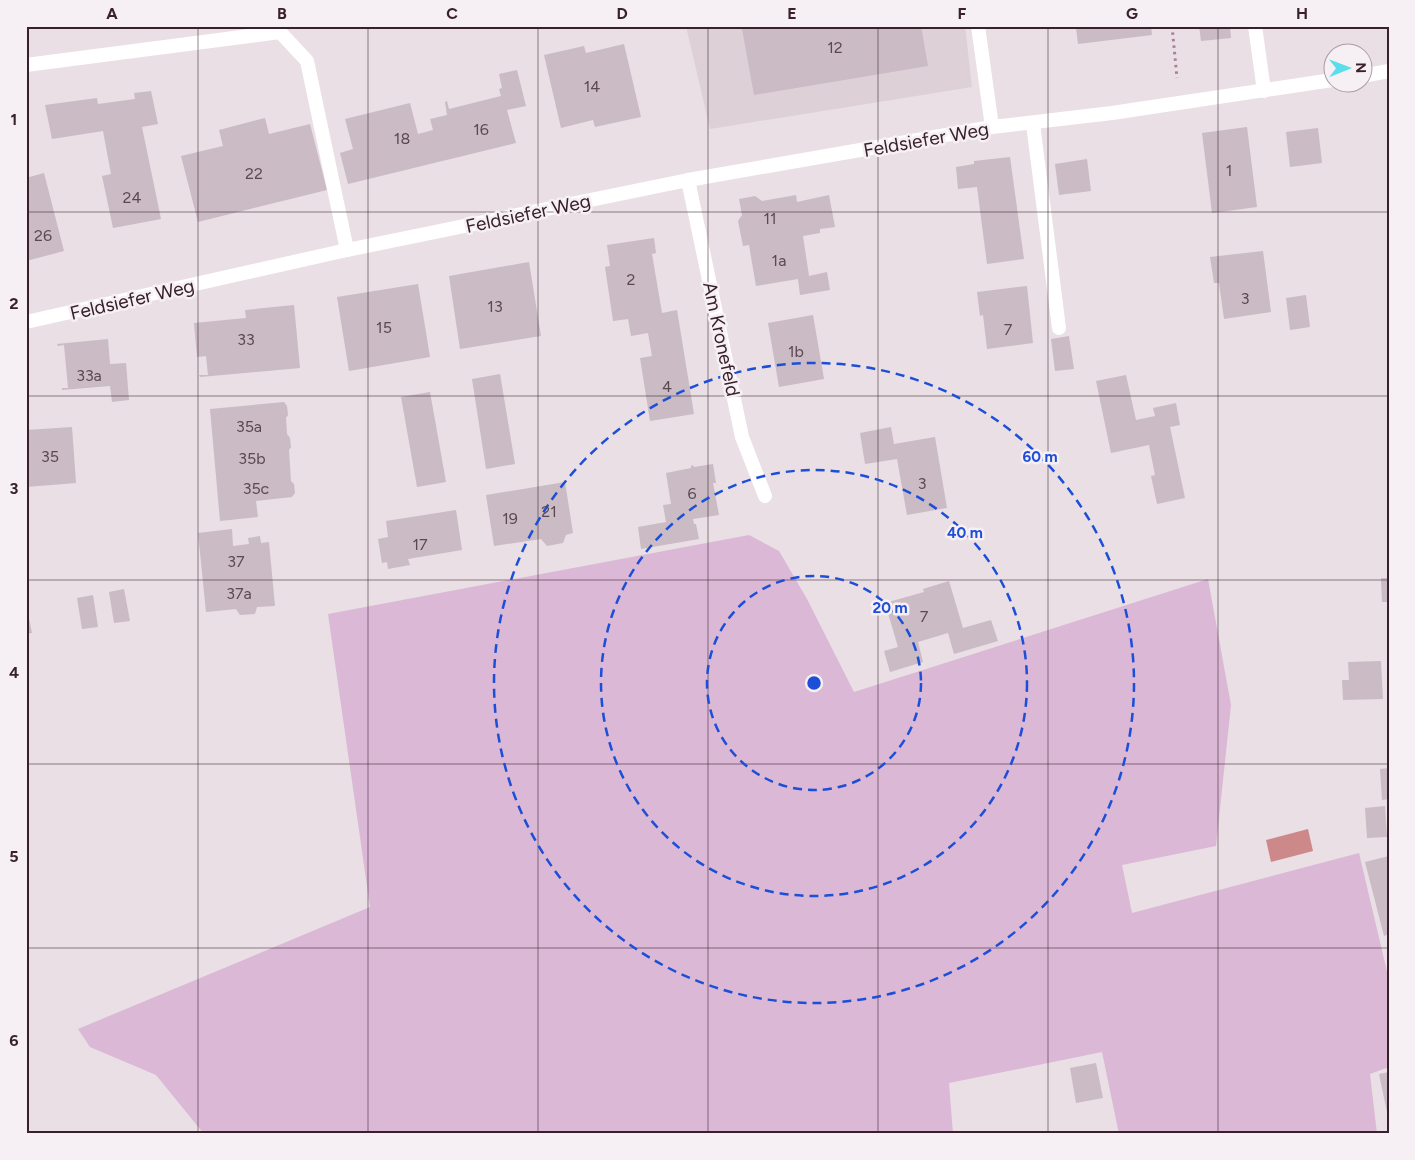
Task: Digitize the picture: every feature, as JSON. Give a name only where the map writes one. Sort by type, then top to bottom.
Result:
[{"type":"street","points":[[978,26],[992,128]]},
{"type":"street","points":[[1254,26],[1264,91]]},
{"type":"street","points":[[26,65],[280,32],[307,61],[347,250]]},
{"type":"street","points":[[1372,74],[1389,71]]},
{"type":"street","name":"Feldsiefer Weg","points":[[26,322],[347,250],[688,180],[992,128],[1033,124],[1322,82]]},
{"type":"street","points":[[1033,124],[1059,328]]},
{"type":"street","name":"Am Kronefeld","points":[[688,180],[742,436],[765,496]]},
{"type":"path","points":[[1172,26],[1180,103]]},
{"type":"shaded area","points":[[686,26],[965,26],[972,87],[710,129]]},
{"type":"shaded area","points":[[749,535],[779,551],[807,599],[854,692],[1208,579],[1231,705],[1216,846],[1122,865],[1132,913],[1359,853],[1389,980],[1389,1067],[1370,1074],[1377,1134],[1119,1134],[1102,1052],[949,1083],[953,1134],[204,1134],[156,1075],[90,1047],[78,1029],[370,907],[328,614]]},
{"type":"shaded area","points":[[1308,829],[1313,851],[1271,862],[1266,840]]},
{"type":"building","points":[[760,26],[921,26],[928,66],[754,95],[742,29]]},
{"type":"building","points":[[1079,26],[1151,26],[1152,35],[1078,44],[1076,28]]},
{"type":"building","points":[[1199,26],[1230,26],[1231,38],[1201,41]]},
{"type":"building","points":[[624,44],[641,117],[595,127],[593,120],[561,128],[544,55],[584,46],[586,53]]},
{"type":"building","points":[[517,70],[526,106],[507,110],[516,143],[348,184],[340,153],[353,149],[345,119],[410,103],[418,134],[433,130],[430,119],[447,115],[445,102],[447,101],[449,109],[501,96],[499,89],[502,88],[499,74]]},
{"type":"building","points":[[151,91],[158,124],[142,127],[161,219],[113,228],[102,176],[111,174],[103,131],[52,139],[45,105],[97,98],[98,104],[135,99],[134,93]]},
{"type":"building","points":[[265,118],[269,134],[310,124],[327,190],[198,222],[181,156],[223,146],[219,130]]},
{"type":"building","points":[[1247,127],[1257,207],[1212,213],[1202,133]]},
{"type":"building","points":[[1318,128],[1322,163],[1290,167],[1286,132]]},
{"type":"building","points":[[1010,157],[1024,259],[987,264],[977,187],[958,189],[956,167],[974,164],[974,161]]},
{"type":"building","points":[[1087,159],[1091,191],[1059,195],[1055,164]]},
{"type":"building","points":[[44,173],[64,251],[26,261],[26,178]]},
{"type":"building","points":[[796,195],[797,202],[829,195],[835,227],[820,229],[820,233],[803,236],[809,276],[827,272],[830,290],[800,295],[798,279],[756,286],[749,245],[743,246],[738,221],[742,215],[739,199],[755,196],[762,201]]},
{"type":"building","points":[[654,238],[656,253],[652,254],[662,313],[677,310],[694,414],[650,421],[640,358],[652,356],[648,333],[631,336],[628,319],[613,321],[605,267],[610,266],[607,245]]},
{"type":"building","points":[[1263,251],[1271,312],[1224,319],[1219,283],[1214,283],[1210,257]]},
{"type":"building","points":[[529,262],[541,336],[460,349],[449,276]]},
{"type":"building","points":[[418,284],[430,357],[349,371],[337,297]]},
{"type":"building","points":[[1027,286],[1033,343],[987,349],[983,315],[980,316],[977,292]]},
{"type":"building","points":[[1306,295],[1310,327],[1290,330],[1286,298]]},
{"type":"building","points":[[294,305],[300,368],[200,377],[199,375],[208,375],[206,356],[197,357],[194,323],[246,318],[245,310]]},
{"type":"building","points":[[813,315],[824,379],[779,387],[768,323]]},
{"type":"building","points":[[1069,336],[1074,369],[1055,371],[1051,339]]},
{"type":"building","points":[[108,339],[110,364],[126,363],[129,400],[112,402],[110,386],[62,390],[62,388],[68,388],[64,345],[58,346],[57,344]]},
{"type":"building","points":[[500,374],[515,464],[486,469],[472,379]]},
{"type":"building","points":[[1126,375],[1136,420],[1155,416],[1153,408],[1176,403],[1180,425],[1170,427],[1185,498],[1157,504],[1151,476],[1155,475],[1149,445],[1111,453],[1096,381]]},
{"type":"building","points":[[430,392],[446,482],[417,487],[401,397]]},
{"type":"building","points":[[284,402],[287,406],[287,434],[290,438],[291,447],[289,450],[291,481],[294,484],[295,493],[292,497],[256,501],[258,517],[220,521],[210,409]]},
{"type":"building","points":[[72,427],[76,483],[26,487],[26,430]]},
{"type":"building","points":[[891,427],[894,444],[935,437],[947,508],[907,515],[897,459],[865,464],[860,433]]},
{"type":"building","points":[[713,464],[716,483],[713,483],[719,515],[693,519],[699,539],[641,549],[638,527],[666,522],[663,505],[671,504],[666,473],[691,468],[693,465],[694,467]]},
{"type":"building","points":[[565,482],[573,533],[566,535],[563,543],[547,546],[541,539],[494,546],[486,495]]},
{"type":"building","points":[[456,510],[462,550],[408,559],[410,565],[388,569],[387,562],[382,563],[378,539],[388,537],[386,521]]},
{"type":"building","points":[[232,529],[233,546],[249,544],[248,538],[260,536],[261,543],[269,542],[275,606],[257,607],[255,614],[240,615],[236,609],[206,612],[198,533]]},
{"type":"building","points":[[1381,578],[1389,578],[1389,602],[1382,602]]},
{"type":"building","points":[[949,581],[963,628],[991,620],[998,641],[954,654],[948,633],[918,642],[923,662],[890,672],[884,651],[898,647],[885,603],[924,592],[923,589]]},
{"type":"building","points":[[124,589],[130,621],[114,623],[109,592]]},
{"type":"building","points":[[93,595],[98,627],[82,629],[77,598]]},
{"type":"building","points":[[26,604],[32,633],[26,634]]},
{"type":"building","points":[[1381,661],[1383,699],[1343,700],[1342,680],[1349,680],[1348,662]]},
{"type":"building","points":[[1389,768],[1389,799],[1382,800],[1380,769]]},
{"type":"building","points":[[1385,806],[1387,837],[1367,838],[1365,808]]},
{"type":"building","points":[[1389,856],[1389,934],[1384,936],[1365,862]]},
{"type":"building","points":[[1096,1063],[1103,1098],[1076,1103],[1070,1068]]},
{"type":"building","points":[[1389,1072],[1389,1117],[1388,1117],[1379,1074]]}]
